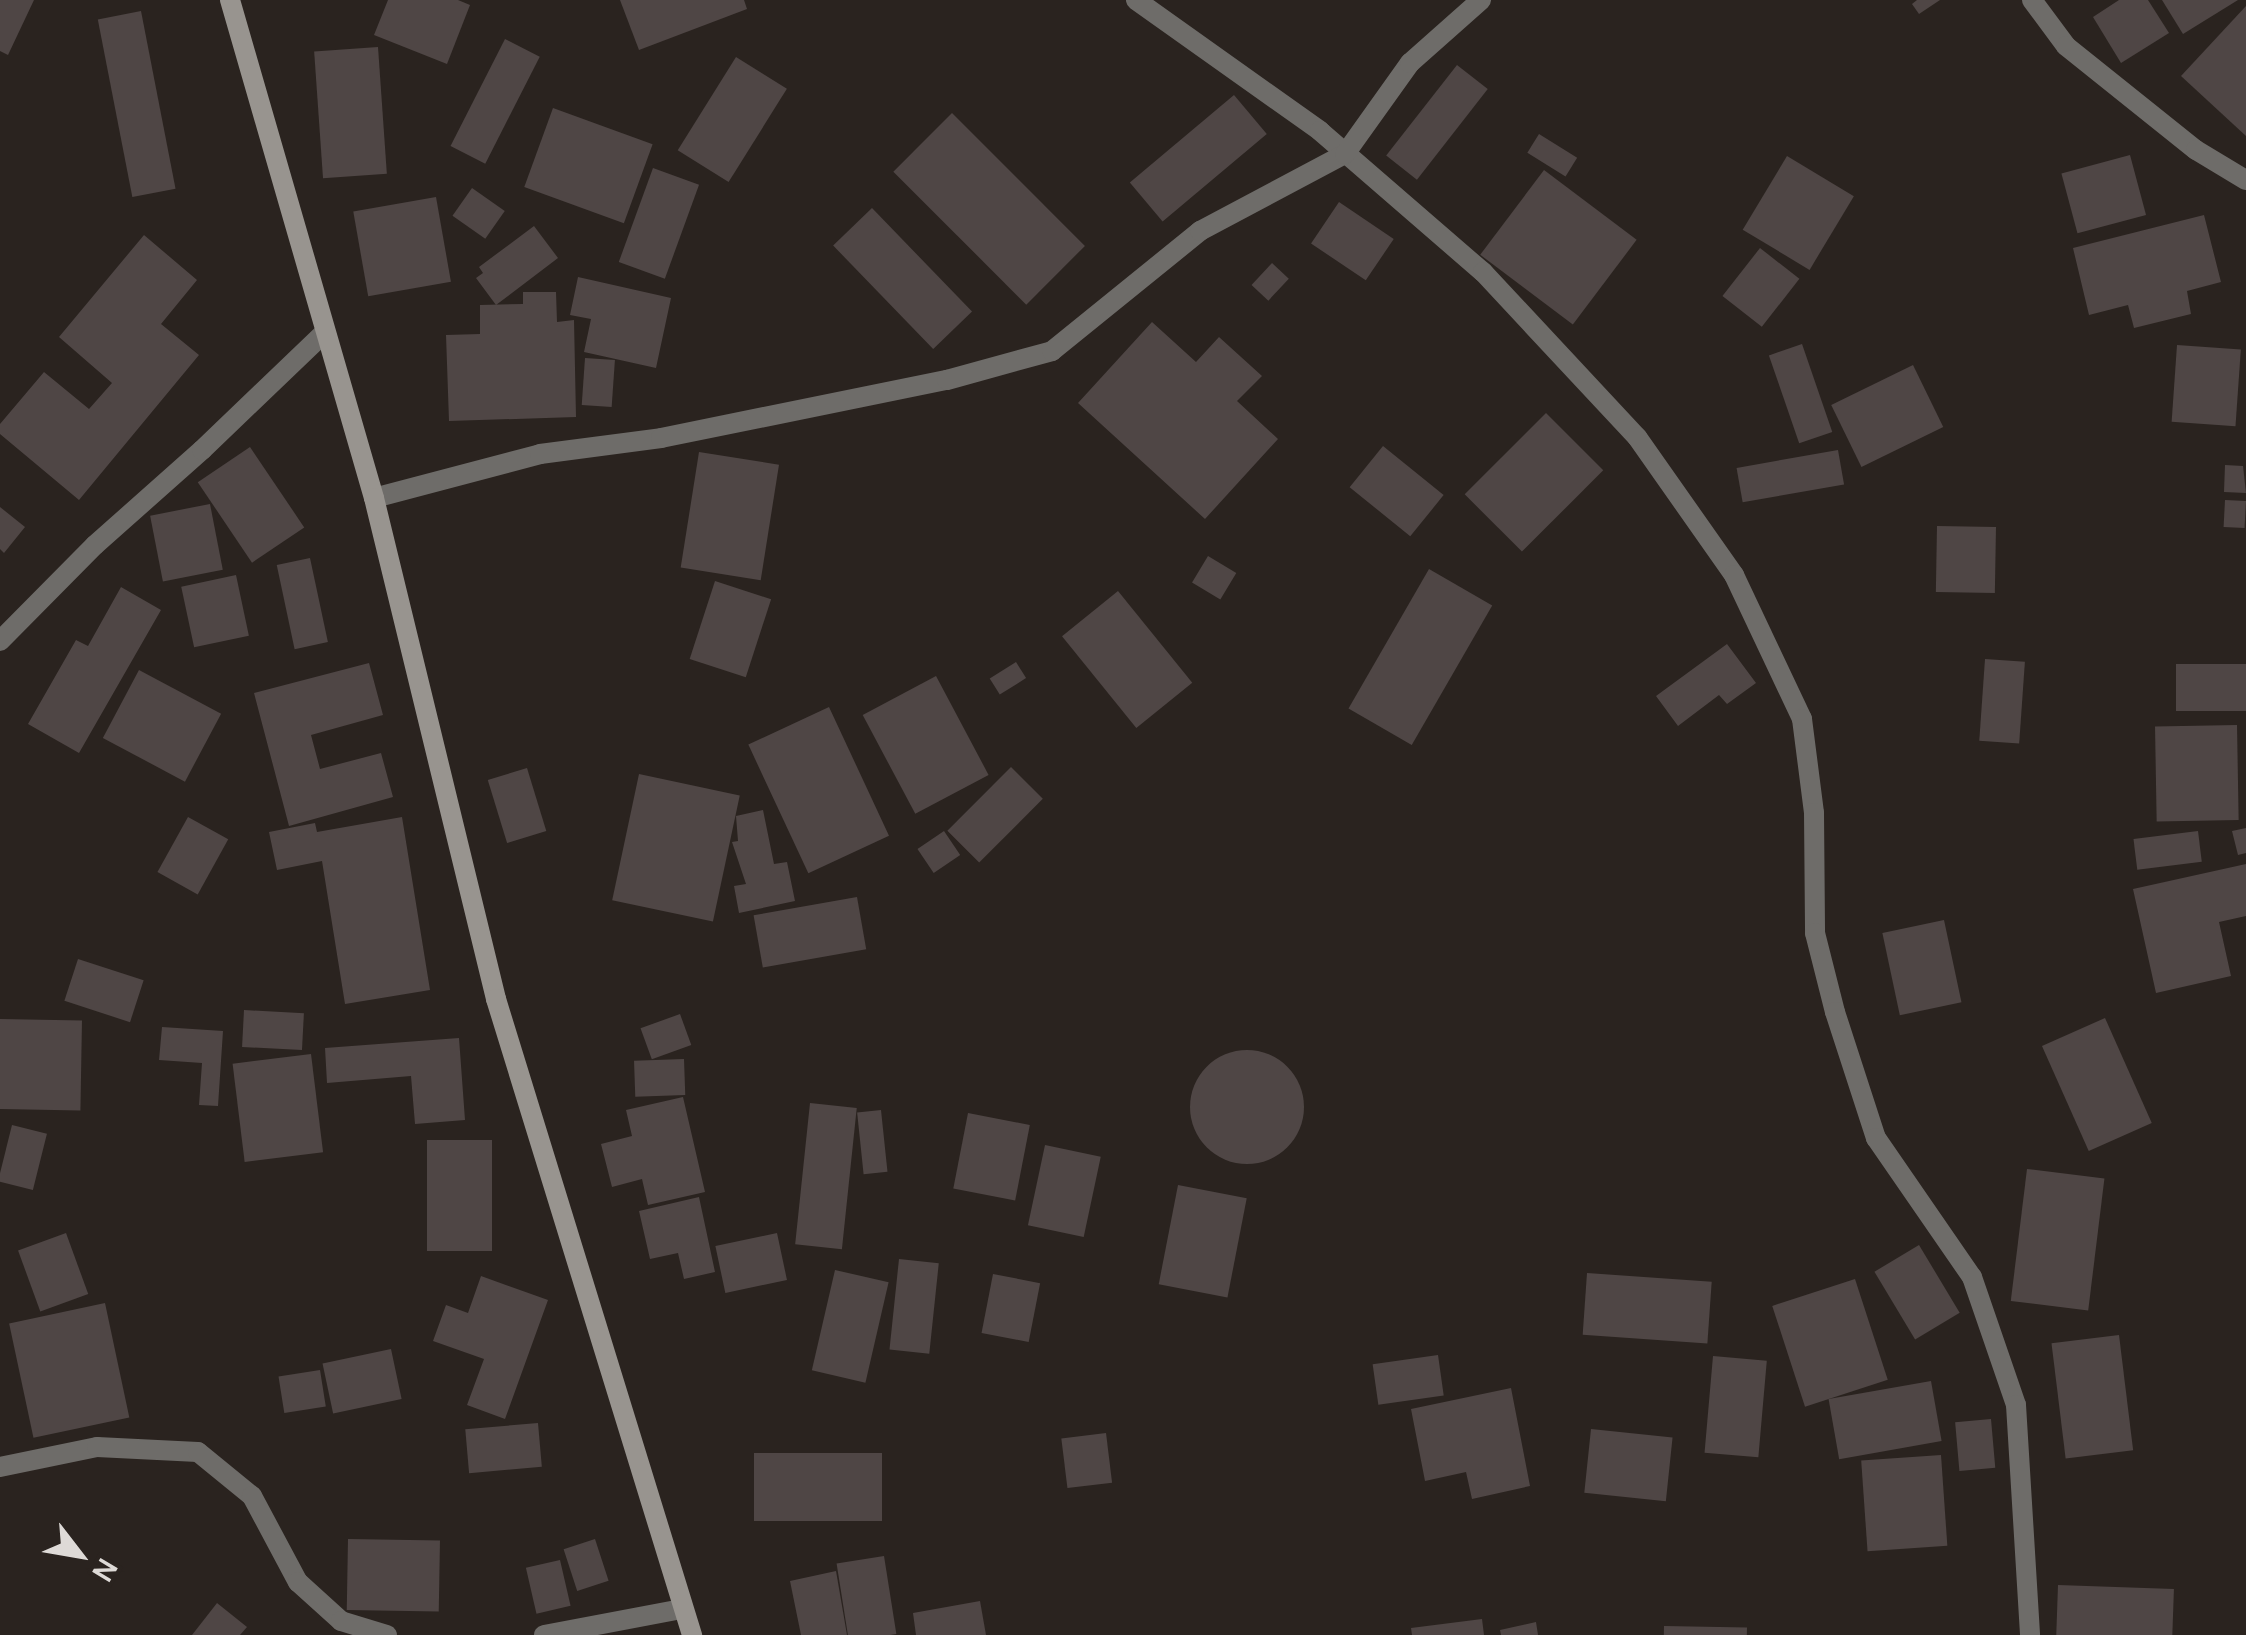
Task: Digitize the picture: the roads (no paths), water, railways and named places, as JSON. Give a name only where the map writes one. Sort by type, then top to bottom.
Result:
[{"type":"main road","points":[[230,0],[323,334],[374,498],[496,999],[692,1635]]},
{"type":"street","points":[[1136,0],[1345,154],[1483,272],[1636,437],[1734,575],[1802,719],[1814,813],[1815,933],[1835,1012],[1876,1138],[1972,1277],[2016,1405],[2030,1635]]},
{"type":"street","points":[[374,498],[540,454],[660,438],[947,380],[1052,352],[1200,231],[1345,154],[1410,63],[1480,0]]},
{"type":"street","points":[[2032,0],[2066,46],[2196,150],[2246,180]]},
{"type":"street","points":[[0,641],[95,545],[323,334]]},
{"type":"street","points":[[0,1466],[96,1447],[198,1452],[252,1496],[298,1582],[341,1621],[387,1635]]},
{"type":"street","points":[[544,1635],[682,1609]]}]
